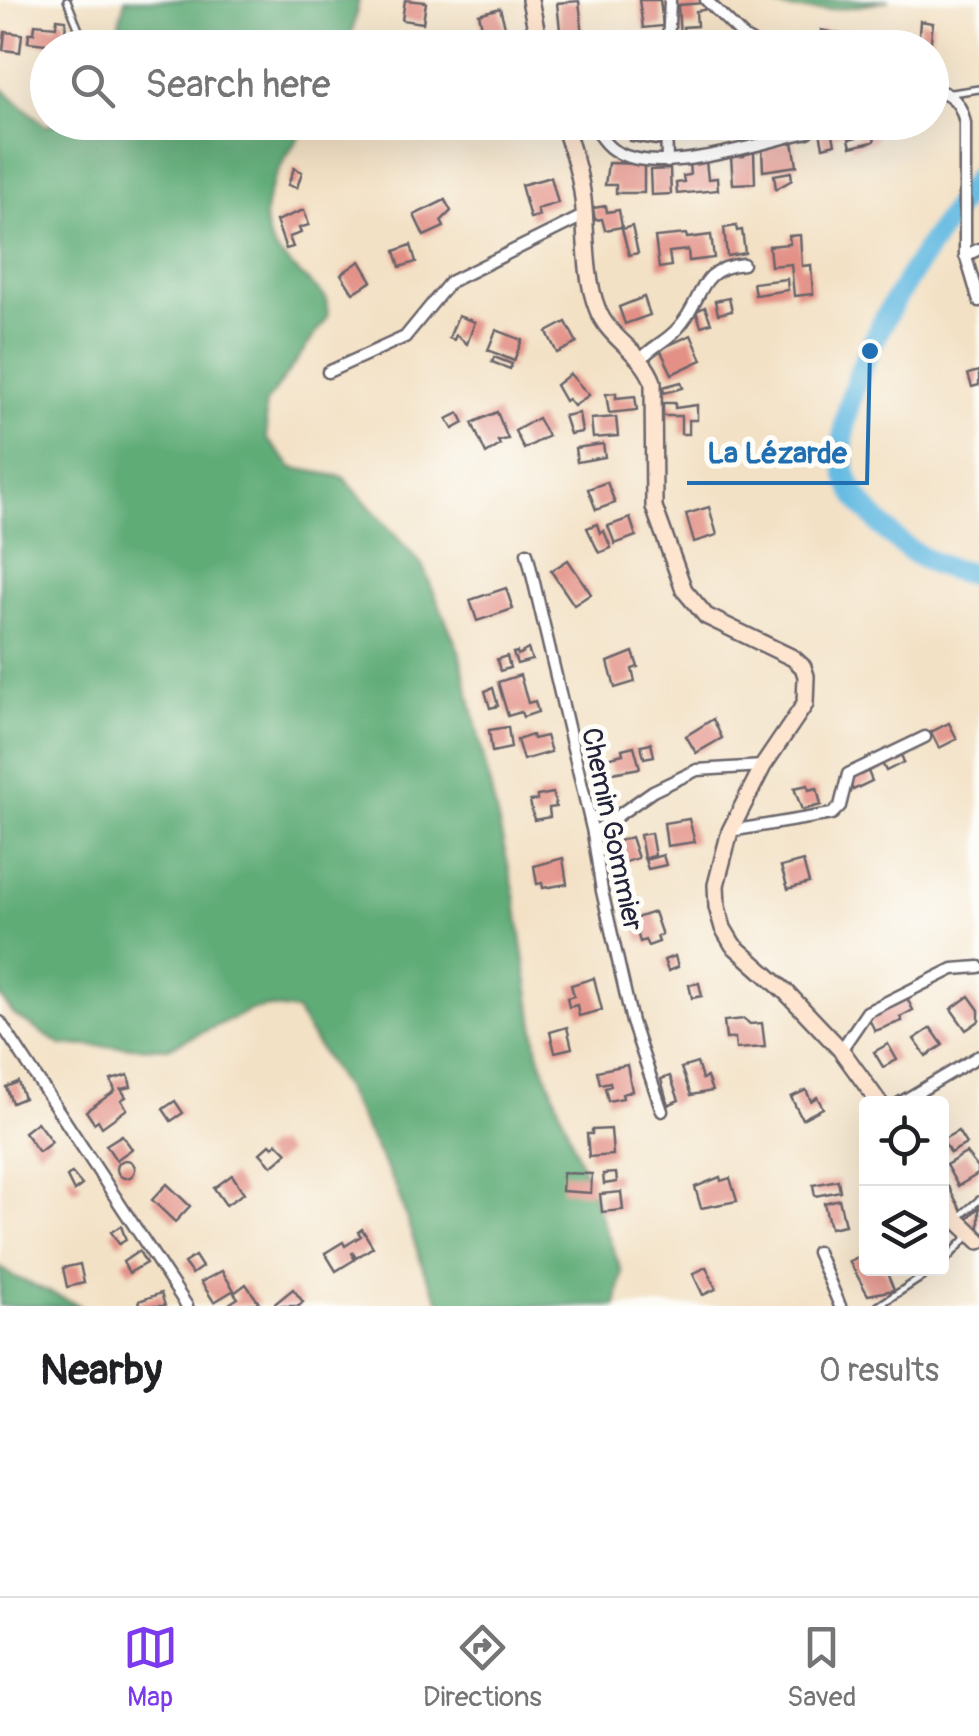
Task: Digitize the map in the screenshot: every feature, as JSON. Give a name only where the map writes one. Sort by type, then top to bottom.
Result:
[{"type":"main road","points":[[530,0],[536,30]]},
{"type":"main road","points":[[569,140],[585,216],[596,306],[606,328],[647,366],[652,382],[654,507],[684,590],[706,616],[793,658],[806,676],[804,704],[763,766],[730,831],[716,886],[722,928],[742,957],[787,992],[841,1050],[874,1096]]},
{"type":"main road","points":[[949,1206],[975,1237]]},
{"type":"street","points":[[669,30],[670,0]]},
{"type":"street","points":[[706,0],[737,30]]},
{"type":"street","points":[[949,95],[962,109],[965,123],[962,223],[965,256],[979,301]]},
{"type":"street","points":[[603,140],[616,152],[667,162],[774,140]]},
{"type":"street","points":[[666,140],[667,162]]},
{"type":"street","points":[[328,372],[405,337],[450,282],[585,216]]},
{"type":"street","points":[[965,256],[979,249]]},
{"type":"street","points":[[640,360],[684,321],[711,274],[722,267],[743,264]]},
{"type":"street","name":"Chemin Gommier","points":[[527,553],[632,1022],[662,1112]]},
{"type":"street","points":[[730,831],[832,814],[840,806],[848,774],[925,737]]},
{"type":"street","points":[[592,833],[653,791],[697,770],[763,766]]},
{"type":"street","points":[[841,1050],[867,1012],[954,970],[979,967]]},
{"type":"street","points":[[0,1022],[187,1306]]},
{"type":"street","points":[[912,1096],[979,1056]]},
{"type":"street","points":[[817,1252],[840,1306]]},
{"type":"lane","points":[[67,0],[79,30]]},
{"type":"lane","points":[[949,94],[979,89]]},
{"type":"lane","points":[[956,1219],[979,1200]]},
{"type":"lane","points":[[949,1258],[975,1237]]},
{"type":"lane","points":[[878,1306],[924,1276]]},
{"type":"green space","points":[[125,0],[359,0],[353,30],[117,30]]},
{"type":"green space","points":[[761,0],[889,0],[806,10],[773,6]]},
{"type":"green space","points":[[0,87],[30,112],[30,140],[297,140],[267,199],[267,232],[274,248],[326,298],[328,317],[265,404],[267,439],[293,468],[343,477],[422,565],[459,651],[515,895],[538,1052],[622,1272],[616,1306],[442,1306],[424,1271],[396,1187],[344,1088],[296,1011],[268,1007],[251,1010],[168,1048],[61,1045],[14,1015],[0,996]]},
{"type":"green space","points":[[0,1267],[10,1275],[81,1306],[0,1306]]},
{"type":"building","points":[[405,0],[426,2],[423,23],[402,20]]},
{"type":"building","points":[[639,0],[660,0],[663,26],[643,28]]},
{"type":"building","points":[[579,1],[582,30],[560,30],[557,3]]},
{"type":"building","points":[[704,3],[704,10],[696,11],[697,26],[680,30],[678,5]]},
{"type":"building","points":[[500,8],[506,30],[483,30],[479,14]]},
{"type":"building","points":[[57,19],[66,20],[65,30],[34,30],[35,24],[56,26]]},
{"type":"building","points":[[920,21],[933,23],[932,30],[919,30]]},
{"type":"building","points":[[5,32],[22,34],[20,52],[3,50]]},
{"type":"building","points":[[630,140],[662,140],[661,146]]},
{"type":"building","points":[[822,140],[834,140],[835,144],[823,147]]},
{"type":"building","points":[[849,140],[874,140],[873,142],[851,147]]},
{"type":"building","points":[[793,142],[797,166],[763,171],[762,147]]},
{"type":"building","points":[[744,152],[754,152],[755,183],[733,184],[731,157],[744,156]]},
{"type":"building","points":[[706,161],[708,179],[717,178],[718,190],[677,194],[676,183],[684,182],[683,176],[690,175],[689,163]]},
{"type":"building","points":[[608,163],[644,164],[644,193],[616,193],[616,185],[605,185]]},
{"type":"building","points":[[294,168],[302,172],[297,188],[288,185]]},
{"type":"building","points":[[670,169],[671,194],[651,195],[650,170]]},
{"type":"building","points":[[791,172],[792,180],[776,189],[774,175]]},
{"type":"building","points":[[551,177],[558,203],[537,209],[539,216],[530,218],[521,185]]},
{"type":"building","points":[[445,200],[451,211],[441,221],[444,227],[424,236],[414,215]]},
{"type":"building","points":[[606,206],[607,212],[619,210],[622,227],[605,230],[602,219],[595,220],[593,208]]},
{"type":"building","points":[[304,210],[309,225],[289,237],[293,247],[286,249],[276,221]]},
{"type":"building","points":[[632,226],[638,253],[629,255],[622,229]]},
{"type":"building","points":[[736,226],[737,231],[742,230],[745,253],[727,256],[724,228]]},
{"type":"building","points":[[686,234],[687,238],[711,235],[714,258],[689,261],[688,250],[669,252],[671,266],[659,268],[655,237]]},
{"type":"building","points":[[800,235],[802,266],[811,265],[813,294],[794,296],[791,264],[771,266],[769,246],[790,244],[789,236]]},
{"type":"building","points":[[411,245],[416,262],[400,267],[395,251]]},
{"type":"building","points":[[360,261],[372,281],[353,293],[341,274]]},
{"type":"building","points":[[787,279],[788,290],[755,295],[753,283]]},
{"type":"building","points":[[644,297],[650,315],[625,324],[619,307]]},
{"type":"building","points":[[729,298],[732,311],[718,314],[715,301]]},
{"type":"building","points":[[705,307],[711,323],[701,326],[696,311]]},
{"type":"building","points":[[458,316],[475,322],[467,344],[456,335],[454,340],[449,338]]},
{"type":"building","points":[[566,322],[577,343],[557,353],[547,332]]},
{"type":"building","points":[[496,330],[522,340],[514,361],[488,350]]},
{"type":"building","points":[[691,335],[702,360],[672,374],[660,349]]},
{"type":"building","points":[[494,357],[512,364],[510,369],[492,362]]},
{"type":"building","points":[[979,371],[979,385],[972,387],[968,374]]},
{"type":"building","points":[[570,374],[589,395],[574,406],[568,399],[565,401],[556,385]]},
{"type":"building","points":[[681,382],[683,388],[664,393],[663,387]]},
{"type":"building","points":[[616,393],[616,398],[635,396],[637,410],[609,413],[606,394]]},
{"type":"building","points":[[663,403],[675,403],[675,408],[697,405],[697,420],[689,420],[689,434],[681,434],[681,416],[663,416]]},
{"type":"building","points":[[497,412],[508,439],[498,441],[500,445],[486,454],[472,423]]},
{"type":"building","points":[[459,413],[464,423],[453,429],[447,419]]},
{"type":"building","points":[[579,413],[582,432],[570,434],[564,416]]},
{"type":"building","points":[[616,417],[618,436],[593,438],[591,419]]},
{"type":"building","points":[[538,418],[548,436],[524,449],[515,431]]},
{"type":"building","points":[[603,444],[605,457],[577,462],[575,448]]},
{"type":"building","points":[[607,482],[615,503],[596,510],[588,489]]},
{"type":"building","points":[[709,507],[717,535],[694,542],[686,514]]},
{"type":"building","points":[[630,518],[636,536],[615,544],[608,526]]},
{"type":"building","points":[[597,524],[611,548],[599,553],[587,528]]},
{"type":"building","points":[[568,560],[591,594],[574,605],[551,571]]},
{"type":"building","points":[[506,588],[513,609],[477,621],[470,600]]},
{"type":"building","points":[[528,649],[532,660],[517,664],[513,653],[518,655]]},
{"type":"building","points":[[633,652],[638,667],[632,669],[635,682],[615,688],[608,662]]},
{"type":"building","points":[[507,656],[510,668],[500,671],[497,659]]},
{"type":"building","points":[[520,675],[528,703],[535,701],[538,712],[508,716],[498,682]]},
{"type":"building","points":[[493,688],[498,706],[490,708],[485,691]]},
{"type":"building","points":[[713,719],[722,738],[696,753],[686,736]]},
{"type":"building","points":[[949,723],[957,739],[939,748],[931,732]]},
{"type":"building","points":[[508,727],[511,748],[492,752],[489,730]]},
{"type":"building","points":[[532,735],[533,739],[546,736],[551,752],[523,760],[517,740]]},
{"type":"building","points":[[651,743],[654,756],[644,758],[641,745]]},
{"type":"building","points":[[634,746],[640,768],[612,773],[607,758]]},
{"type":"building","points":[[899,750],[904,762],[886,771],[880,759]]},
{"type":"building","points":[[867,769],[872,781],[853,790],[847,778]]},
{"type":"building","points":[[808,785],[809,790],[817,788],[821,805],[802,810],[794,788]]},
{"type":"building","points":[[553,793],[556,807],[549,808],[550,817],[534,820],[530,801]]},
{"type":"building","points":[[689,819],[695,842],[667,846],[664,823]]},
{"type":"building","points":[[651,833],[655,856],[644,858],[640,835]]},
{"type":"building","points":[[631,837],[638,858],[613,866],[606,845]]},
{"type":"building","points":[[663,855],[666,865],[648,869],[645,860]]},
{"type":"building","points":[[563,858],[567,884],[543,888],[542,883],[537,884],[534,866]]},
{"type":"building","points":[[803,861],[809,883],[788,889],[781,867]]},
{"type":"building","points":[[623,865],[626,875],[609,880],[606,870]]},
{"type":"building","points":[[654,912],[662,935],[657,936],[659,942],[648,946],[645,940],[640,942],[633,919]]},
{"type":"building","points":[[675,956],[678,967],[668,971],[664,960]]},
{"type":"building","points":[[594,978],[602,1010],[579,1016],[577,1005],[569,1007],[567,998],[574,996],[571,985]]},
{"type":"building","points":[[699,983],[702,996],[692,998],[689,985]]},
{"type":"building","points":[[905,994],[913,1010],[900,1017],[902,1021],[875,1031],[867,1015]]},
{"type":"building","points":[[969,996],[979,1010],[979,1021],[966,1030],[951,1009]]},
{"type":"building","points":[[744,1019],[750,1024],[762,1023],[765,1047],[736,1049],[735,1038],[726,1039],[724,1021]]},
{"type":"building","points":[[567,1027],[572,1048],[555,1052],[550,1032]]},
{"type":"building","points":[[931,1028],[943,1045],[926,1056],[914,1039]]},
{"type":"building","points":[[888,1044],[897,1060],[883,1067],[874,1052]]},
{"type":"building","points":[[697,1063],[702,1079],[707,1077],[712,1091],[691,1095],[681,1068]]},
{"type":"building","points":[[627,1065],[632,1091],[608,1101],[605,1088],[611,1086],[610,1082],[600,1084],[597,1071]]},
{"type":"building","points":[[128,1075],[131,1087],[121,1089],[126,1097],[121,1100],[127,1109],[102,1127],[98,1120],[94,1123],[86,1111],[115,1091],[111,1080]]},
{"type":"building","points":[[670,1076],[679,1100],[668,1105],[661,1079]]},
{"type":"building","points":[[18,1082],[24,1098],[12,1103],[6,1087]]},
{"type":"building","points":[[806,1090],[811,1101],[817,1097],[823,1108],[802,1119],[791,1097]]},
{"type":"building","points":[[175,1101],[183,1113],[171,1121],[163,1109]]},
{"type":"building","points":[[37,1122],[52,1142],[39,1152],[24,1132]]},
{"type":"building","points":[[611,1129],[613,1155],[589,1157],[587,1134]]},
{"type":"building","points":[[958,1131],[966,1144],[950,1153],[949,1136]]},
{"type":"building","points":[[122,1135],[132,1149],[116,1160],[106,1145]]},
{"type":"building","points":[[277,1143],[287,1153],[272,1166],[260,1153]]},
{"type":"building","points":[[966,1153],[978,1174],[958,1186],[949,1163]]},
{"type":"building","points":[[126,1160],[135,1169],[126,1178],[117,1169]]},
{"type":"building","points":[[72,1173],[82,1185],[74,1191],[67,1177]]},
{"type":"building","points":[[563,1173],[592,1174],[591,1193],[562,1191]]},
{"type":"building","points":[[616,1173],[617,1182],[604,1184],[603,1174]]},
{"type":"building","points":[[232,1175],[244,1193],[226,1205],[214,1188]]},
{"type":"building","points":[[720,1177],[721,1181],[730,1178],[737,1201],[701,1208],[695,1187]]},
{"type":"building","points":[[838,1180],[840,1191],[815,1196],[813,1185]]},
{"type":"building","points":[[167,1184],[190,1206],[175,1222],[152,1200]]},
{"type":"building","points":[[621,1192],[623,1210],[602,1212],[600,1194]]},
{"type":"building","points":[[839,1199],[845,1225],[830,1228],[824,1203]]},
{"type":"building","points":[[979,1207],[979,1232],[967,1219]]},
{"type":"building","points":[[121,1226],[126,1240],[119,1244],[111,1232]]},
{"type":"building","points":[[362,1229],[373,1247],[356,1258],[352,1252],[354,1260],[336,1271],[325,1253],[361,1236],[358,1232]]},
{"type":"building","points":[[139,1251],[146,1263],[129,1273],[123,1262]]},
{"type":"building","points":[[195,1256],[202,1267],[192,1274],[184,1263]]},
{"type":"building","points":[[859,1257],[859,1276],[888,1276],[894,1290],[868,1295],[849,1261]]},
{"type":"building","points":[[80,1264],[84,1283],[67,1287],[63,1268]]},
{"type":"building","points":[[706,1267],[716,1289],[703,1295],[693,1274]]},
{"type":"building","points":[[222,1271],[234,1290],[214,1302],[201,1282]]},
{"type":"building","points":[[246,1284],[259,1303],[226,1306],[238,1298],[234,1293]]},
{"type":"building","points":[[293,1289],[303,1302],[299,1306],[272,1306]]},
{"type":"building","points":[[161,1293],[165,1306],[141,1306],[139,1301]]},
{"type":"waterway","points":[[979,175],[933,239],[883,321],[848,407],[843,447],[852,488],[891,535],[925,559],[979,575]]},
{"type":"place","name":"La Lézarde","points":[[870,351]]}]
